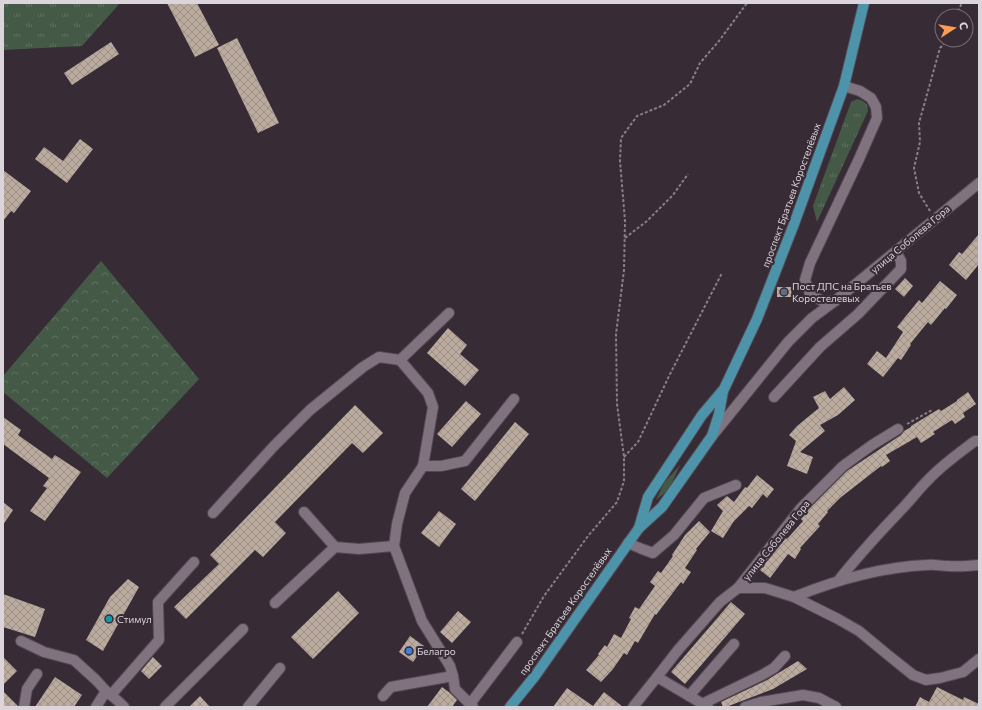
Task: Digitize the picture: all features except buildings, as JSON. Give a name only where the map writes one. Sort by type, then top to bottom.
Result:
[{"type":"main road","name":"проспект Братьев Коростелёвых","points":[[510,707],[535,676],[639,528],[662,507],[712,436],[719,414],[724,390],[756,319],[794,224],[844,86],[864,3]]},
{"type":"main road","name":"проспект Братьев Коростелёвых","points":[[639,528],[648,496],[702,415],[724,390]]},
{"type":"street","points":[[835,301],[822,302],[810,294],[805,280],[810,264],[877,118],[876,107],[871,98],[860,90],[844,86]]},
{"type":"street","name":"улица Соболева Гора","points":[[712,436],[788,342],[812,318],[896,252],[979,183]]},
{"type":"street","points":[[774,396],[820,347],[858,314],[900,269],[900,261],[896,252]]},
{"type":"street","points":[[400,360],[449,313]]},
{"type":"street","points":[[213,513],[274,446],[310,410],[363,367],[379,357],[400,360],[428,393],[433,407],[423,466],[405,493],[397,524],[394,546],[422,621],[450,666],[454,676],[455,689],[472,705],[517,642]]},
{"type":"street","points":[[423,466],[441,466],[465,461],[514,399]]},
{"type":"street","name":"улица Соболева Гора","points":[[633,707],[678,650],[720,602],[738,588],[801,508],[843,466],[872,445],[898,429]]},
{"type":"street","points":[[838,581],[874,538],[928,479],[950,459],[975,441],[979,441]]},
{"type":"street","points":[[628,543],[653,553],[674,535],[704,498],[736,485]]},
{"type":"street","points":[[304,512],[335,547],[358,549],[394,546]]},
{"type":"street","points":[[275,603],[335,547]]},
{"type":"street","points":[[96,707],[159,640],[158,602],[194,562]]},
{"type":"street","points":[[794,597],[810,590],[869,572],[929,564],[948,566],[979,565]]},
{"type":"street","name":"улица Соболева Гора","points":[[738,588],[765,588],[794,597],[859,631],[913,674],[926,680],[963,672],[979,659]]},
{"type":"street","points":[[165,707],[243,628]]},
{"type":"street","points":[[21,641],[44,652],[74,660],[124,707]]},
{"type":"street","points":[[689,696],[734,644]]},
{"type":"street","points":[[657,677],[705,705],[774,668],[785,656]]},
{"type":"street","points":[[248,707],[280,668]]},
{"type":"street","points":[[24,707],[26,689],[37,674]]},
{"type":"street","points":[[383,696],[391,687],[454,676]]},
{"type":"street","points":[[745,707],[761,702],[804,695],[819,698],[836,707]]},
{"type":"path","points":[[517,642],[544,596],[588,536],[617,502],[624,481],[624,457],[617,404],[616,334],[624,270],[625,238],[620,162],[621,138],[636,116],[664,105],[690,84],[700,64],[747,3]]},
{"type":"path","points":[[935,219],[919,194],[914,168],[920,142],[919,123],[940,48]]},
{"type":"path","points":[[625,238],[647,221],[673,195],[688,174]]},
{"type":"path","points":[[624,457],[638,442],[670,374],[722,273]]},
{"type":"path","points":[[898,429],[932,410]]},
{"type":"green space","points":[[3,3],[120,3],[82,46],[3,50]]},
{"type":"green space","points":[[857,99],[865,103],[868,111],[817,222],[813,206],[851,102]]},
{"type":"green space","points":[[101,261],[199,379],[107,478],[3,392],[3,376]]},
{"type":"green space","points":[[680,465],[669,489],[656,500],[664,483]]},
{"type":"place","name":"Пост ДПС на Братьев Коростелевых","points":[[784,292]]},
{"type":"place","name":"Стимул","points":[[109,619]]},
{"type":"place","name":"Белагро","points":[[409,651]]}]
